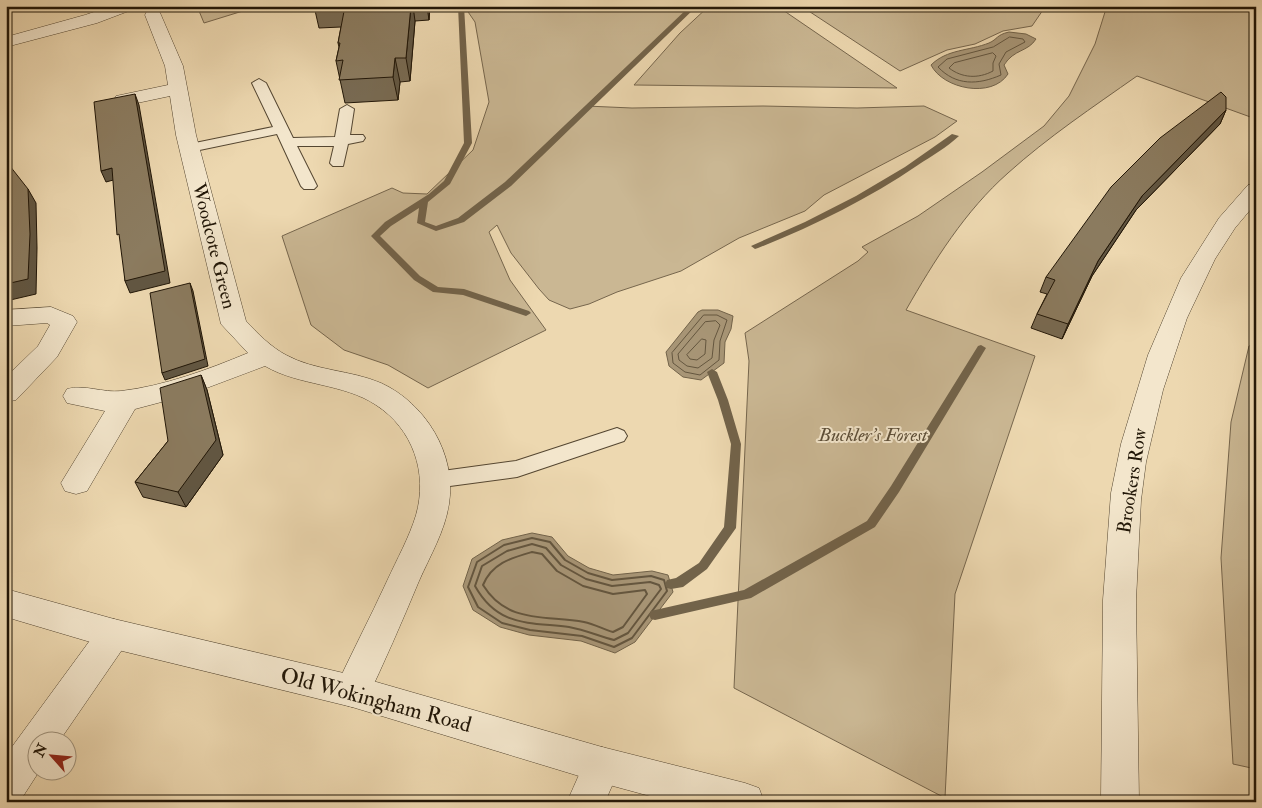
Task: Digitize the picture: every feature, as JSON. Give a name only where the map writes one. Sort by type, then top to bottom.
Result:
[{"type":"street","points":[[6,42],[91,19],[128,6]]},
{"type":"street","name":"Woodcote Green","points":[[153,15],[174,66],[186,135],[226,302],[234,324],[252,344],[284,365],[341,379],[372,391],[394,403],[403,410],[422,436],[430,452],[435,480],[434,504],[380,637],[352,691]]},
{"type":"street","points":[[123,100],[178,89]]},
{"type":"street","name":"Brookers Row","points":[[1120,802],[1118,585],[1130,472],[1144,408],[1161,355],[1193,274],[1211,244],[1239,207],[1256,190]]},
{"type":"street","points":[[6,318],[50,315],[64,322],[48,351],[6,393]]},
{"type":"street","points":[[77,396],[101,401],[126,400],[158,394],[256,360],[266,354]]},
{"type":"street","points":[[76,483],[126,400]]},
{"type":"street","name":"Old Wokingham Road","points":[[6,603],[114,634],[352,691],[602,765],[746,802]]},
{"type":"street","points":[[46,730],[114,634]]},
{"type":"street","points":[[6,788],[28,756]]},
{"type":"street","points":[[586,802],[602,765]]},
{"type":"lane","points":[[259,83],[309,186]]},
{"type":"lane","points":[[338,163],[347,109]]},
{"type":"lane","points":[[190,148],[285,136],[342,141],[358,138]]},
{"type":"lane","points":[[435,480],[517,469],[616,436]]},
{"type":"green space","points":[[197,6],[259,6],[204,23]]},
{"type":"green space","points":[[464,6],[693,6],[586,106],[632,108],[763,106],[857,108],[924,106],[957,121],[935,137],[824,195],[805,211],[739,238],[681,271],[570,309],[549,300],[539,289],[511,253],[497,225],[489,232],[510,280],[546,330],[428,388],[388,365],[344,350],[311,325],[282,236],[392,188],[403,193],[427,194],[473,150],[489,102],[475,22]]},
{"type":"green space","points":[[709,6],[777,6],[897,88],[634,85],[680,33]]},
{"type":"green space","points":[[801,6],[1045,7],[1032,26],[1003,31],[975,44],[947,50],[900,71]]},
{"type":"green space","name":"Buckler's Forest","points":[[1104,6],[1256,6],[1256,119],[1137,76],[1055,135],[992,188],[951,237],[906,310],[1035,356],[955,594],[945,798],[734,688],[749,361],[745,333],[858,261],[868,252],[862,247],[918,216],[1044,126],[1069,96],[1095,44],[1105,12]]},
{"type":"green space","points":[[1256,344],[1256,769],[1233,764],[1221,558],[1231,422],[1249,346]]},
{"type":"water","points":[[1009,32],[1026,34],[1036,39],[1008,60],[1004,65],[1008,74],[1001,82],[991,87],[968,88],[956,85],[937,73],[931,65],[951,53],[981,46]]},
{"type":"water","points":[[702,310],[718,310],[733,316],[731,329],[725,342],[724,363],[701,380],[683,377],[669,366],[666,352],[698,312]]},
{"type":"water","points":[[532,533],[552,537],[568,556],[589,568],[613,575],[652,571],[668,575],[673,592],[635,642],[615,653],[581,641],[529,635],[500,627],[473,610],[463,586],[472,559],[502,540]]},
{"type":"building","points":[[345,6],[411,6],[406,58],[395,58],[393,77],[339,80],[343,60],[336,61]]},
{"type":"building","points":[[1221,92],[1226,97],[1226,110],[1142,196],[1098,261],[1068,324],[1037,314],[1055,280],[1046,277],[1111,187],[1160,138]]},
{"type":"building","points":[[135,94],[165,271],[125,281],[119,234],[117,235],[112,168],[101,171],[94,102]]},
{"type":"building","points":[[6,161],[28,189],[30,234],[28,279],[6,284]]},
{"type":"building","points":[[190,283],[205,359],[162,373],[150,293]]},
{"type":"building","points":[[201,375],[216,440],[178,492],[135,482],[168,441],[160,388]]},
{"type":"waterway","points":[[424,201],[447,182],[468,143],[461,6]]},
{"type":"waterway","points":[[424,201],[421,223],[436,229],[461,220],[508,184],[694,6]]},
{"type":"waterway","points":[[755,246],[808,224],[859,198],[908,169],[955,136]]},
{"type":"waterway","points":[[424,201],[388,224],[375,236],[417,278],[436,290],[464,292],[526,313]]},
{"type":"waterway","points":[[655,615],[747,594],[871,524],[895,489],[981,348]]},
{"type":"waterway","points":[[671,584],[679,583],[703,566],[730,528],[736,444],[723,400],[712,372]]}]
